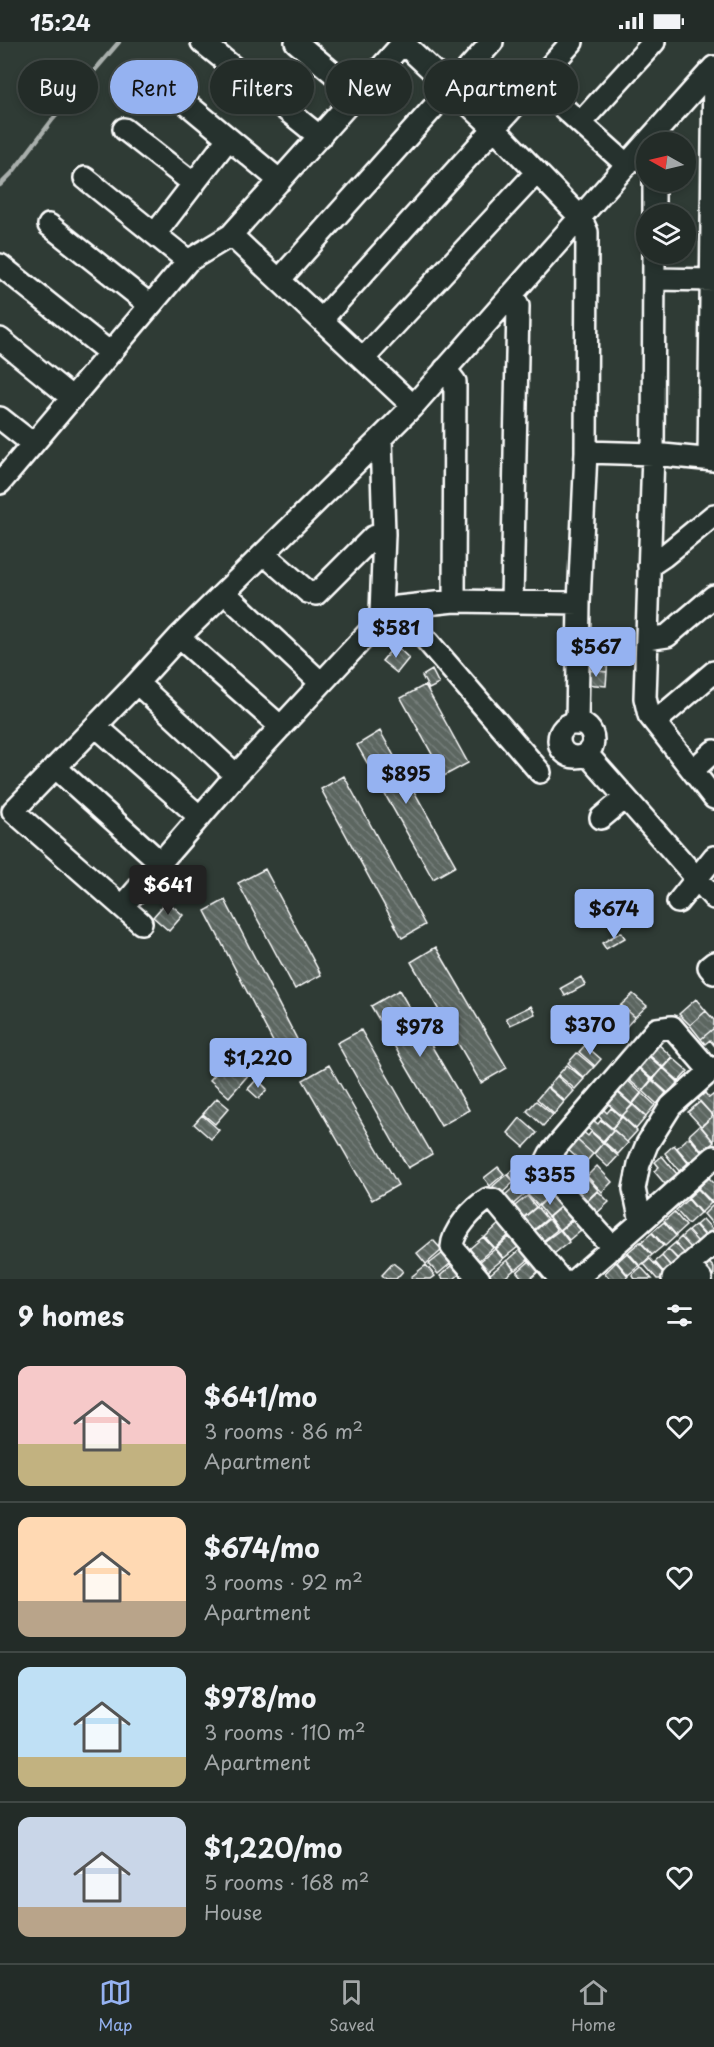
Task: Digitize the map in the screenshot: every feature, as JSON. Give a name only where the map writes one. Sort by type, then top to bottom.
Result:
[{"type":"street","points":[[202,42],[320,137]]},
{"type":"street","points":[[296,42],[326,67]]},
{"type":"street","points":[[387,60],[403,42],[424,62]]},
{"type":"street","points":[[476,60],[492,42]]},
{"type":"street","points":[[556,60],[572,42]]},
{"type":"street","points":[[580,123],[654,42]]},
{"type":"street","points":[[658,132],[714,67]]},
{"type":"street","points":[[586,452],[653,454],[711,460],[714,67]]},
{"type":"street","points":[[198,114],[280,181]]},
{"type":"street","points":[[0,483],[70,397],[188,261],[231,235],[340,114]]},
{"type":"street","points":[[280,279],[428,114]]},
{"type":"street","points":[[479,114],[580,218],[586,232],[586,452],[579,603],[577,723]]},
{"type":"street","points":[[322,319],[508,114]]},
{"type":"street","points":[[570,114],[627,165]]},
{"type":"street","points":[[124,129],[194,184]]},
{"type":"street","points":[[155,234],[228,139]]},
{"type":"street","points":[[141,923],[13,810],[179,637],[413,406],[636,156]]},
{"type":"street","points":[[363,358],[537,172]]},
{"type":"street","points":[[85,178],[188,261]]},
{"type":"street","points":[[49,225],[150,305]]},
{"type":"street","points":[[231,235],[413,406]]},
{"type":"street","points":[[654,264],[653,454],[645,698],[649,715],[714,798]]},
{"type":"street","points":[[0,265],[110,353]]},
{"type":"street","points":[[654,279],[713,280]]},
{"type":"street","points":[[510,296],[518,306],[512,602]]},
{"type":"street","points":[[0,339],[70,397]]},
{"type":"street","points":[[445,369],[455,382],[454,601]]},
{"type":"street","points":[[0,418],[33,444]]},
{"type":"street","points":[[381,438],[389,610],[551,761]]},
{"type":"street","points":[[649,566],[714,515]]},
{"type":"street","points":[[264,554],[308,592],[316,594],[373,537],[384,534]]},
{"type":"street","points":[[225,593],[321,683]]},
{"type":"street","points":[[647,639],[667,636],[714,596]]},
{"type":"street","points":[[123,906],[236,776],[389,610],[454,601],[579,603]]},
{"type":"street","points":[[179,637],[281,727]]},
{"type":"street","points":[[655,722],[714,672]]},
{"type":"street","points":[[137,683],[236,776]]},
{"type":"street","points":[[577,723],[588,728],[593,738],[590,750],[586,754],[576,758],[566,754],[551,761],[563,730],[567,726],[577,723]]},
{"type":"street","points":[[96,726],[200,818]]},
{"type":"street","points":[[693,770],[714,751]]},
{"type":"street","points":[[586,754],[714,898]]},
{"type":"street","points":[[55,767],[161,863]]},
{"type":"street","points":[[602,818],[625,798]]},
{"type":"street","points":[[678,902],[714,856]]},
{"type":"street","points":[[613,1248],[546,1173],[545,1164],[550,1154],[657,1029],[672,1027],[712,1069],[671,1106],[647,1144],[639,1164],[634,1189],[641,1222]]},
{"type":"street","points":[[576,1279],[714,1156]]},
{"type":"street","points":[[479,1279],[452,1247],[456,1233],[478,1206],[488,1199],[494,1200],[560,1279]]},
{"type":"street","points":[[687,1274],[714,1243]]},
{"type":"building","points":[[395,645],[409,658],[397,673],[382,661]]},
{"type":"building","points":[[587,656],[608,657],[607,672],[586,670]]},
{"type":"building","points":[[432,670],[439,684],[429,689],[422,676]]},
{"type":"building","points":[[586,670],[607,672],[606,686],[585,684]]},
{"type":"building","points":[[425,685],[468,763],[444,776],[401,698]]},
{"type":"building","points":[[380,731],[456,866],[433,879],[357,745]]},
{"type":"building","points":[[344,776],[425,925],[402,938],[321,789]]},
{"type":"building","points":[[265,869],[321,975],[295,989],[238,883]]},
{"type":"building","points":[[181,874],[200,889],[189,902],[170,886]]},
{"type":"building","points":[[225,900],[302,1049],[282,1059],[205,911]]},
{"type":"building","points":[[167,901],[183,915],[169,931],[153,917]]},
{"type":"building","points":[[621,932],[625,938],[606,949],[602,943]]},
{"type":"building","points":[[436,947],[507,1068],[481,1083],[411,962]]},
{"type":"building","points":[[581,977],[585,985],[565,996],[561,988]]},
{"type":"building","points":[[399,990],[469,1110],[441,1126],[371,1006]]},
{"type":"building","points":[[633,994],[647,1006],[635,1017],[621,1005]]},
{"type":"building","points":[[696,999],[706,1011],[690,1025],[679,1014]]},
{"type":"building","points":[[621,1005],[635,1017],[624,1029],[611,1016]]},
{"type":"building","points":[[531,1006],[535,1014],[510,1025],[506,1018]]},
{"type":"building","points":[[706,1011],[714,1020],[714,1028],[701,1039],[690,1025]]},
{"type":"building","points":[[714,1028],[714,1045],[710,1040],[705,1044],[701,1039]]},
{"type":"building","points":[[361,1030],[432,1154],[408,1168],[337,1043]]},
{"type":"building","points":[[657,1043],[672,1057],[663,1067],[648,1054]]},
{"type":"building","points":[[585,1045],[601,1059],[595,1066],[579,1052]]},
{"type":"building","points":[[577,1053],[594,1067],[584,1078],[568,1063]]},
{"type":"building","points":[[646,1054],[662,1068],[652,1079],[636,1065]]},
{"type":"building","points":[[231,1056],[250,1073],[229,1097],[210,1080]]},
{"type":"building","points":[[673,1058],[688,1071],[679,1081],[664,1068]]},
{"type":"building","points":[[329,1065],[398,1185],[372,1200],[303,1080]]},
{"type":"building","points":[[567,1065],[584,1079],[575,1089],[558,1075]]},
{"type":"building","points":[[636,1066],[651,1080],[642,1091],[626,1077]]},
{"type":"building","points":[[663,1068],[678,1082],[668,1093],[653,1080]]},
{"type":"building","points":[[557,1076],[574,1091],[565,1101],[548,1087]]},
{"type":"building","points":[[257,1079],[267,1089],[259,1099],[248,1089]]},
{"type":"building","points":[[626,1079],[641,1093],[632,1104],[614,1088]]},
{"type":"building","points":[[652,1080],[666,1093],[657,1104],[643,1091]]},
{"type":"building","points":[[547,1087],[564,1102],[554,1114],[537,1099]]},
{"type":"building","points":[[618,1093],[632,1105],[622,1116],[605,1101],[611,1094],[615,1097]]},
{"type":"building","points":[[642,1093],[655,1105],[646,1116],[633,1104]]},
{"type":"building","points":[[705,1093],[709,1098],[714,1094],[713,1116],[698,1099]]},
{"type":"building","points":[[217,1098],[229,1108],[215,1124],[203,1114]]},
{"type":"building","points":[[536,1101],[553,1115],[543,1126],[527,1111]]},
{"type":"building","points":[[700,1102],[713,1116],[701,1126],[688,1112]]},
{"type":"building","points":[[633,1105],[646,1117],[636,1129],[622,1116]]},
{"type":"building","points":[[602,1108],[607,1113],[611,1108],[621,1117],[612,1128],[597,1115]]},
{"type":"building","points":[[202,1115],[219,1130],[211,1139],[194,1124]]},
{"type":"building","points":[[622,1117],[637,1131],[627,1142],[612,1129]]},
{"type":"building","points":[[714,1117],[714,1142],[701,1127]]},
{"type":"building","points":[[520,1118],[537,1133],[524,1147],[508,1133]]},
{"type":"building","points":[[592,1119],[598,1124],[601,1120],[613,1130],[603,1141],[586,1127]]},
{"type":"building","points":[[700,1125],[714,1142],[703,1152],[689,1135]]},
{"type":"building","points":[[580,1129],[588,1136],[591,1132],[603,1143],[593,1154],[574,1137]]},
{"type":"building","points":[[614,1130],[628,1143],[618,1154],[604,1142]]},
{"type":"building","points":[[689,1137],[703,1154],[691,1164],[677,1148]]},
{"type":"building","points":[[575,1138],[593,1154],[584,1164],[566,1148]]},
{"type":"building","points":[[603,1143],[618,1156],[608,1167],[594,1154]]},
{"type":"building","points":[[674,1145],[688,1163],[679,1171],[665,1153]]},
{"type":"building","points":[[563,1152],[578,1168],[568,1177],[558,1166],[562,1162],[558,1157]]},
{"type":"building","points":[[662,1156],[677,1174],[665,1184],[654,1171],[659,1167],[655,1162]]},
{"type":"building","points":[[521,1163],[529,1172],[516,1183],[508,1174]]},
{"type":"building","points":[[597,1166],[612,1182],[602,1192],[587,1176]]},
{"type":"building","points":[[498,1167],[504,1174],[490,1186],[484,1178]]},
{"type":"building","points":[[578,1168],[588,1179],[577,1189],[572,1184],[568,1189],[562,1183]]},
{"type":"building","points":[[532,1171],[541,1180],[526,1194],[517,1184]]},
{"type":"building","points":[[507,1174],[514,1182],[500,1195],[493,1186]]},
{"type":"building","points":[[709,1178],[714,1183],[713,1203],[698,1188]]},
{"type":"building","points":[[588,1179],[598,1190],[587,1200],[583,1196],[578,1200],[572,1194]]},
{"type":"building","points":[[542,1183],[551,1194],[538,1206],[528,1195]]},
{"type":"building","points":[[516,1185],[525,1194],[510,1207],[502,1198]]},
{"type":"building","points":[[698,1189],[711,1203],[701,1213],[688,1198]]},
{"type":"building","points":[[598,1191],[609,1202],[597,1213],[592,1208],[588,1212],[582,1206]]},
{"type":"building","points":[[551,1195],[561,1206],[548,1217],[539,1206]]},
{"type":"building","points":[[527,1196],[536,1207],[519,1221],[510,1210]]},
{"type":"building","points":[[688,1199],[700,1213],[688,1224],[676,1210]]},
{"type":"building","points":[[562,1206],[572,1219],[559,1230],[549,1217]]},
{"type":"building","points":[[712,1206],[714,1208],[714,1226],[704,1214]]},
{"type":"building","points":[[537,1207],[547,1219],[530,1233],[520,1221]]},
{"type":"building","points":[[674,1212],[686,1226],[676,1235],[664,1221]]},
{"type":"building","points":[[549,1219],[557,1230],[539,1244],[531,1234]]},
{"type":"building","points":[[574,1219],[582,1229],[569,1240],[561,1230]]},
{"type":"building","points":[[703,1219],[713,1230],[706,1236],[696,1225]]},
{"type":"building","points":[[664,1222],[676,1236],[665,1246],[652,1232]]},
{"type":"building","points":[[500,1223],[510,1234],[495,1248],[485,1237]]},
{"type":"building","points":[[695,1225],[705,1236],[698,1242],[688,1231]]},
{"type":"building","points":[[560,1230],[569,1242],[551,1256],[541,1244]]},
{"type":"building","points":[[688,1231],[698,1242],[691,1248],[681,1237]]},
{"type":"building","points":[[652,1233],[663,1246],[652,1255],[641,1242]]},
{"type":"building","points":[[483,1237],[493,1248],[478,1261],[468,1250]]},
{"type":"building","points":[[509,1237],[518,1247],[504,1258],[496,1249]]},
{"type":"building","points":[[681,1237],[691,1248],[685,1254],[675,1243]]},
{"type":"building","points":[[433,1240],[442,1250],[426,1264],[417,1253]]},
{"type":"building","points":[[640,1242],[652,1255],[640,1266],[628,1252]]},
{"type":"building","points":[[675,1243],[685,1254],[679,1260],[668,1249]]},
{"type":"building","points":[[495,1249],[503,1259],[486,1273],[478,1263]]},
{"type":"building","points":[[521,1249],[529,1259],[516,1270],[507,1261]]},
{"type":"building","points":[[668,1249],[678,1260],[672,1267],[662,1256]]},
{"type":"building","points":[[443,1253],[451,1263],[438,1274],[429,1264]]},
{"type":"building","points":[[627,1253],[639,1266],[628,1275],[617,1262]]},
{"type":"building","points":[[662,1256],[672,1268],[665,1274],[655,1262]]},
{"type":"building","points":[[650,1259],[665,1275],[660,1279],[657,1279],[644,1264]]},
{"type":"building","points":[[706,1259],[714,1268],[714,1276],[711,1279],[699,1266]]},
{"type":"building","points":[[507,1260],[514,1270],[503,1279],[493,1279],[489,1275]]},
{"type":"building","points":[[531,1260],[540,1270],[530,1279],[523,1279],[517,1272]]},
{"type":"building","points":[[455,1262],[463,1271],[454,1279],[443,1279],[440,1276]]},
{"type":"building","points":[[616,1262],[628,1276],[625,1279],[610,1279],[605,1273]]},
{"type":"building","points":[[393,1263],[403,1271],[396,1279],[386,1279],[382,1275]]},
{"type":"building","points":[[426,1265],[435,1276],[431,1279],[411,1277]]},
{"type":"building","points":[[641,1267],[652,1279],[635,1279],[632,1275]]},
{"type":"waterway","points":[[0,185],[119,42]]}]
